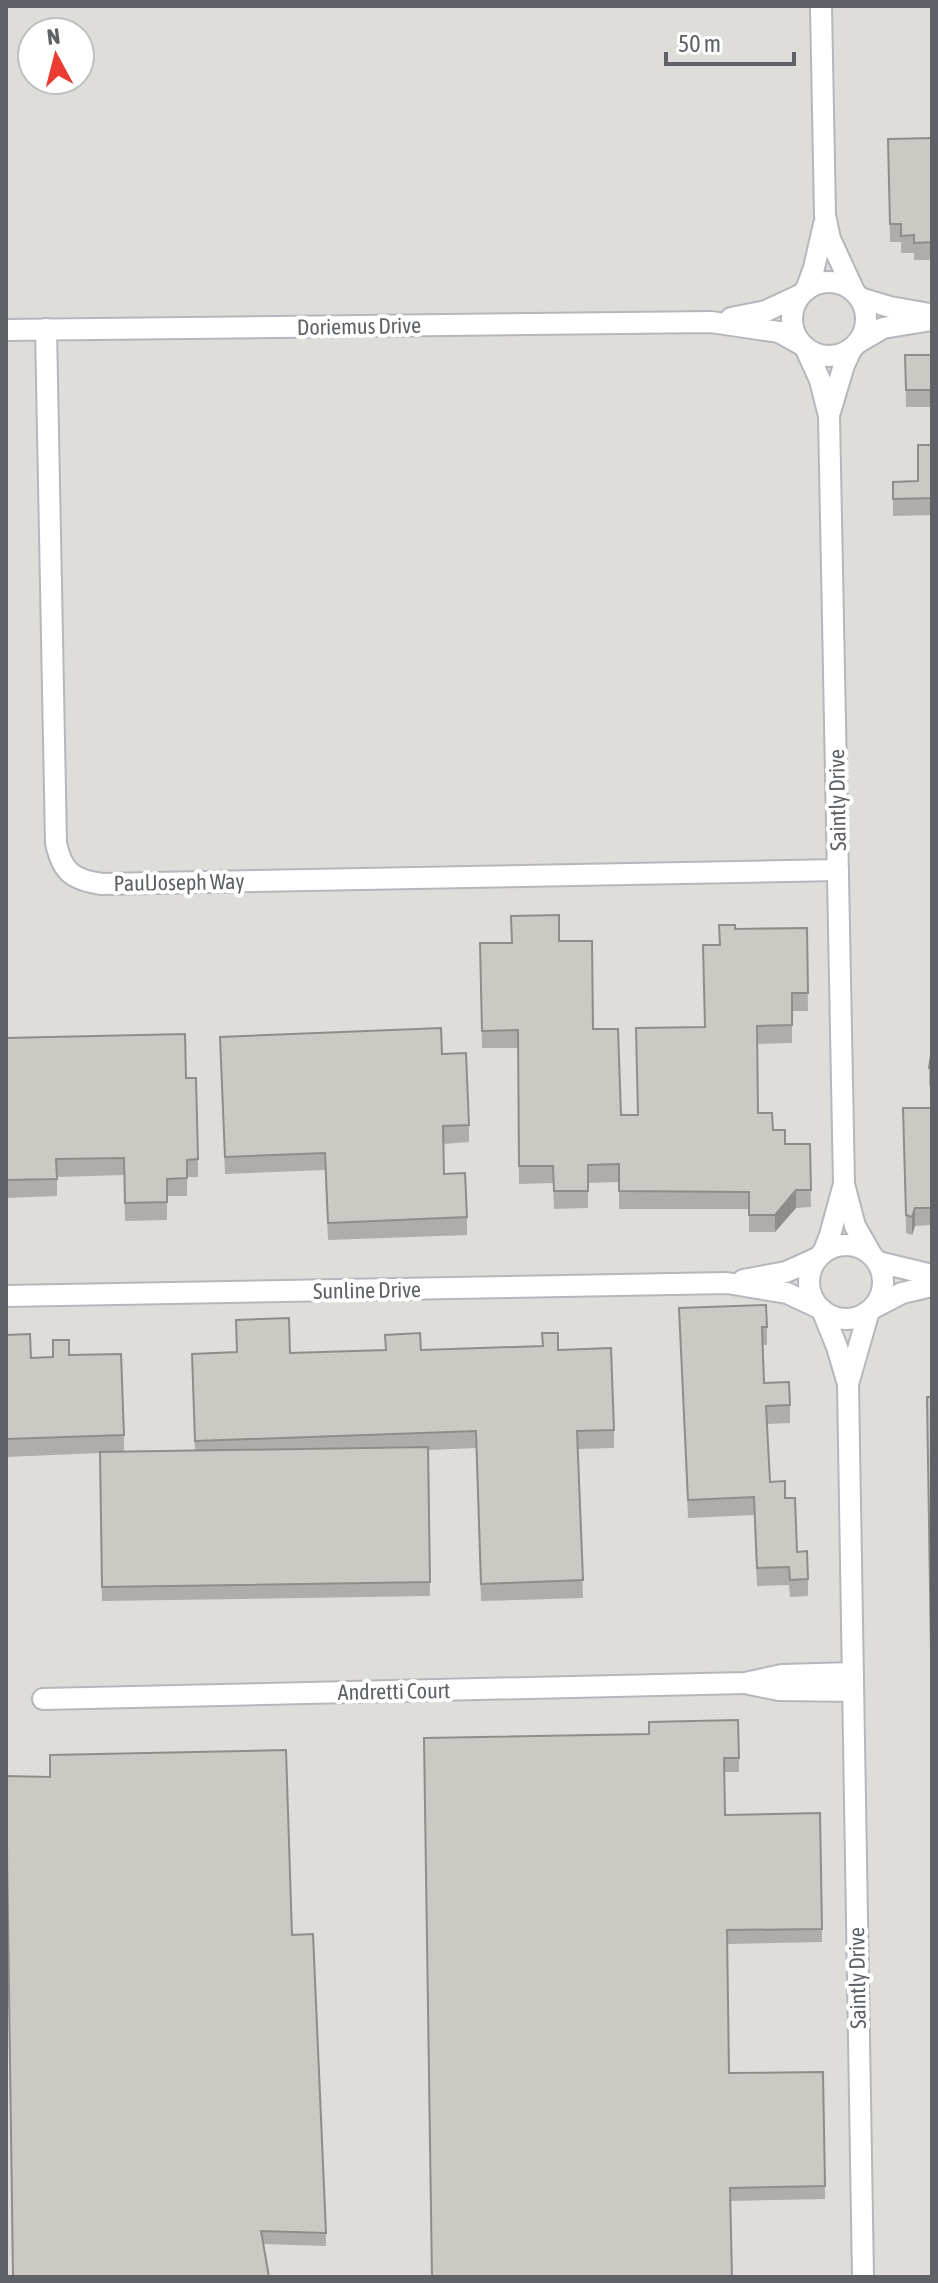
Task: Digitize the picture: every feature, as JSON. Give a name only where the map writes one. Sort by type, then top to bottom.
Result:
[{"type":"street","points":[[821,6],[825,215],[830,239],[865,308],[863,334],[854,346]]},
{"type":"street","points":[[825,215],[818,253],[793,310],[792,325],[804,347],[828,356],[854,346],[883,328],[932,317]]},
{"type":"street","points":[[803,292],[826,282],[841,283],[857,294],[890,307],[932,317]]},
{"type":"street","name":"Doriemus Drive","points":[[711,322],[766,311],[803,292]]},
{"type":"street","name":"Doriemus Drive","points":[[6,330],[711,322],[779,332],[804,347]]},
{"type":"street","name":"PaulJoseph Way","points":[[46,329],[56,843],[60,860],[69,872],[83,881],[102,884],[838,870]]},
{"type":"street","name":"Saintly Drive","points":[[829,416],[839,380],[854,346]]},
{"type":"street","name":"Saintly Drive","points":[[804,347],[824,393],[829,416],[844,1184],[855,1226],[874,1258]]},
{"type":"street","name":"Saintly Drive","points":[[820,1256],[830,1235],[844,1184]]},
{"type":"street","points":[[932,1275],[874,1258],[858,1246],[843,1244],[820,1256],[809,1280],[811,1296],[821,1310],[845,1319],[858,1317],[902,1293],[932,1286]]},
{"type":"street","name":"Sunline Drive","points":[[6,1296],[727,1283],[786,1272],[820,1256]]},
{"type":"street","points":[[871,1310],[880,1298],[883,1286],[882,1274],[874,1258]]},
{"type":"street","name":"Sunline Drive","points":[[727,1283],[787,1293],[821,1310]]},
{"type":"street","name":"Saintly Drive","points":[[821,1310],[848,1384],[861,2273]]},
{"type":"street","name":"Saintly Drive","points":[[848,1384],[871,1310]]},
{"type":"street","name":"Andretti Court","points":[[43,1699],[745,1683],[779,1690],[853,1682]]},
{"type":"shaded area","points":[[6,6],[932,6],[932,2277],[6,2277]]},
{"type":"building","points":[[932,138],[932,242],[914,243],[914,235],[901,236],[901,224],[890,224],[888,139]]},
{"type":"building","points":[[905,355],[932,355],[932,390],[906,390]]},
{"type":"building","points":[[918,445],[932,445],[932,498],[893,499],[893,482],[918,481]]},
{"type":"building","points":[[559,915],[559,941],[592,941],[593,1029],[618,1029],[621,1115],[638,1115],[636,1028],[705,1027],[703,945],[720,945],[719,925],[735,925],[735,929],[807,928],[808,993],[792,993],[792,1025],[757,1026],[758,1113],[772,1113],[773,1130],[785,1130],[785,1144],[810,1144],[811,1190],[796,1190],[775,1215],[749,1215],[749,1192],[619,1191],[619,1164],[588,1165],[588,1191],[554,1191],[553,1166],[519,1166],[518,1030],[482,1031],[480,943],[512,943],[511,916]]},
{"type":"building","points":[[441,1028],[442,1054],[466,1053],[469,1125],[443,1126],[444,1174],[465,1173],[467,1217],[328,1223],[325,1153],[225,1157],[220,1037]]},
{"type":"building","points":[[185,1034],[186,1078],[196,1078],[198,1159],[187,1160],[187,1178],[167,1179],[167,1202],[125,1203],[124,1158],[56,1159],[57,1179],[6,1180],[6,1038]]},
{"type":"building","points":[[903,1108],[932,1108],[932,1208],[915,1208],[912,1217],[906,1215]]},
{"type":"building","points":[[766,1305],[767,1327],[762,1327],[764,1383],[789,1382],[790,1405],[766,1406],[770,1482],[785,1481],[785,1498],[795,1498],[797,1552],[807,1551],[808,1579],[790,1580],[789,1567],[757,1568],[754,1497],[688,1500],[679,1308]]},
{"type":"building","points":[[289,1318],[290,1353],[386,1350],[385,1335],[420,1333],[421,1350],[543,1346],[542,1333],[558,1333],[558,1350],[611,1348],[614,1430],[577,1431],[583,1580],[481,1584],[476,1431],[195,1441],[192,1354],[237,1352],[236,1320]]},
{"type":"building","points":[[30,1334],[31,1358],[53,1357],[53,1340],[69,1340],[69,1355],[121,1354],[124,1435],[6,1439],[6,1335]]},
{"type":"building","points":[[927,1397],[932,1397],[931,1650]]},
{"type":"building","points":[[428,1447],[430,1582],[102,1587],[100,1452]]},
{"type":"building","points":[[738,1720],[739,1758],[724,1758],[725,1815],[820,1813],[822,1929],[727,1930],[729,2073],[823,2072],[825,2186],[730,2188],[732,2277],[432,2277],[424,1738],[649,1734],[649,1722]]},
{"type":"building","points":[[286,1750],[292,1935],[313,1934],[326,2233],[261,2231],[269,2277],[13,2277],[6,1776],[50,1777],[50,1755]]}]
